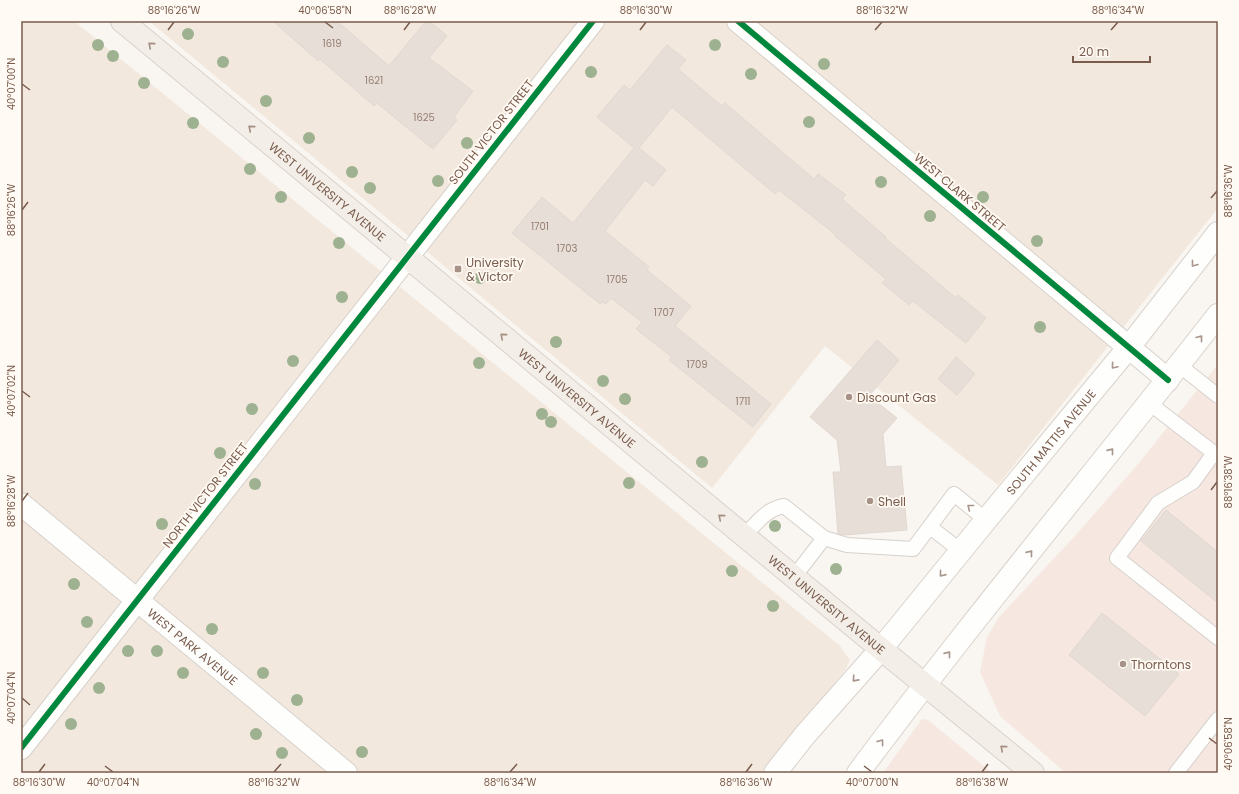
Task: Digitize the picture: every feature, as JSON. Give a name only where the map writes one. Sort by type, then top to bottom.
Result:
[{"type":"main road","name":"WEST UNIVERSITY AVENUE","points":[[122,21],[924,685],[1033,773]]},
{"type":"street","name":"SOUTH VICTOR STREET","points":[[407,256],[593,21]]},
{"type":"street","name":"WEST CLARK STREET","points":[[738,21],[1129,347],[1174,372]]},
{"type":"street","name":"SOUTH MATTIS AVENUE","points":[[775,773],[881,649],[1129,347],[1218,233]]},
{"type":"street","name":"NORTH VICTOR STREET","points":[[21,748],[407,256]]},
{"type":"street","points":[[858,773],[924,685],[1218,315]]},
{"type":"street","name":"WEST PARK AVENUE","points":[[21,504],[346,773]]},
{"type":"lane","points":[[1174,372],[1218,396]]},
{"type":"lane","points":[[1149,403],[1216,454],[1193,482],[1158,503],[1117,558],[1218,638]]},
{"type":"lane","points":[[744,536],[766,513],[775,507],[784,506],[824,538],[847,545],[913,549],[954,494],[986,520]]},
{"type":"lane","points":[[930,527],[961,551]]},
{"type":"lane","points":[[794,577],[824,538]]},
{"type":"lane","points":[[1176,773],[1218,719]]},
{"type":"shaded area","points":[[21,21],[74,21],[840,646],[850,660],[846,669],[761,773],[21,773]]},
{"type":"shaded area","points":[[149,21],[1218,21],[1218,208],[998,485],[825,346],[712,488]]},
{"type":"shaded area","points":[[1218,364],[1218,773],[1066,773],[1000,716],[980,672],[987,637],[999,617],[1074,537],[1138,464]]},
{"type":"shaded area","points":[[922,719],[928,720],[992,773],[883,773]]},
{"type":"building","points":[[273,21],[337,21],[389,66],[426,21],[429,21],[447,36],[429,58],[473,91],[454,117],[457,120],[433,149],[377,103],[374,106],[320,59],[318,61]]},
{"type":"building","points":[[667,45],[686,60],[678,69],[722,106],[725,103],[814,179],[818,174],[846,195],[842,199],[886,237],[885,238],[956,298],[958,295],[986,318],[966,343],[913,301],[909,305],[882,283],[886,279],[835,236],[836,235],[779,190],[775,194],[672,107],[639,148],[666,170],[653,186],[645,180],[605,231],[649,267],[647,270],[691,306],[675,326],[771,404],[753,427],[669,360],[672,357],[636,329],[642,322],[611,298],[606,304],[603,302],[600,304],[512,233],[542,197],[573,223],[634,148],[597,117],[624,85],[630,90]]},
{"type":"building","points":[[877,340],[899,360],[869,396],[897,418],[883,434],[886,467],[901,466],[907,530],[844,535],[838,534],[833,472],[841,472],[837,440],[810,417]]},
{"type":"building","points":[[956,357],[975,374],[957,395],[938,379]]},
{"type":"building","points":[[1166,510],[1218,552],[1218,603],[1141,541]]},
{"type":"building","name":"Thorntons","points":[[1102,613],[1179,674],[1145,716],[1069,655]]},
{"type":"cycle path","points":[[21,748],[593,21]]},
{"type":"cycle path","points":[[738,21],[1168,380]]},
{"type":"place","name":"University & Victor","points":[[458,269]]},
{"type":"place","name":"Discount Gas","points":[[849,397]]},
{"type":"place","name":"Shell","points":[[870,501]]},
{"type":"place","name":"Thorntons","points":[[1123,664]]}]
